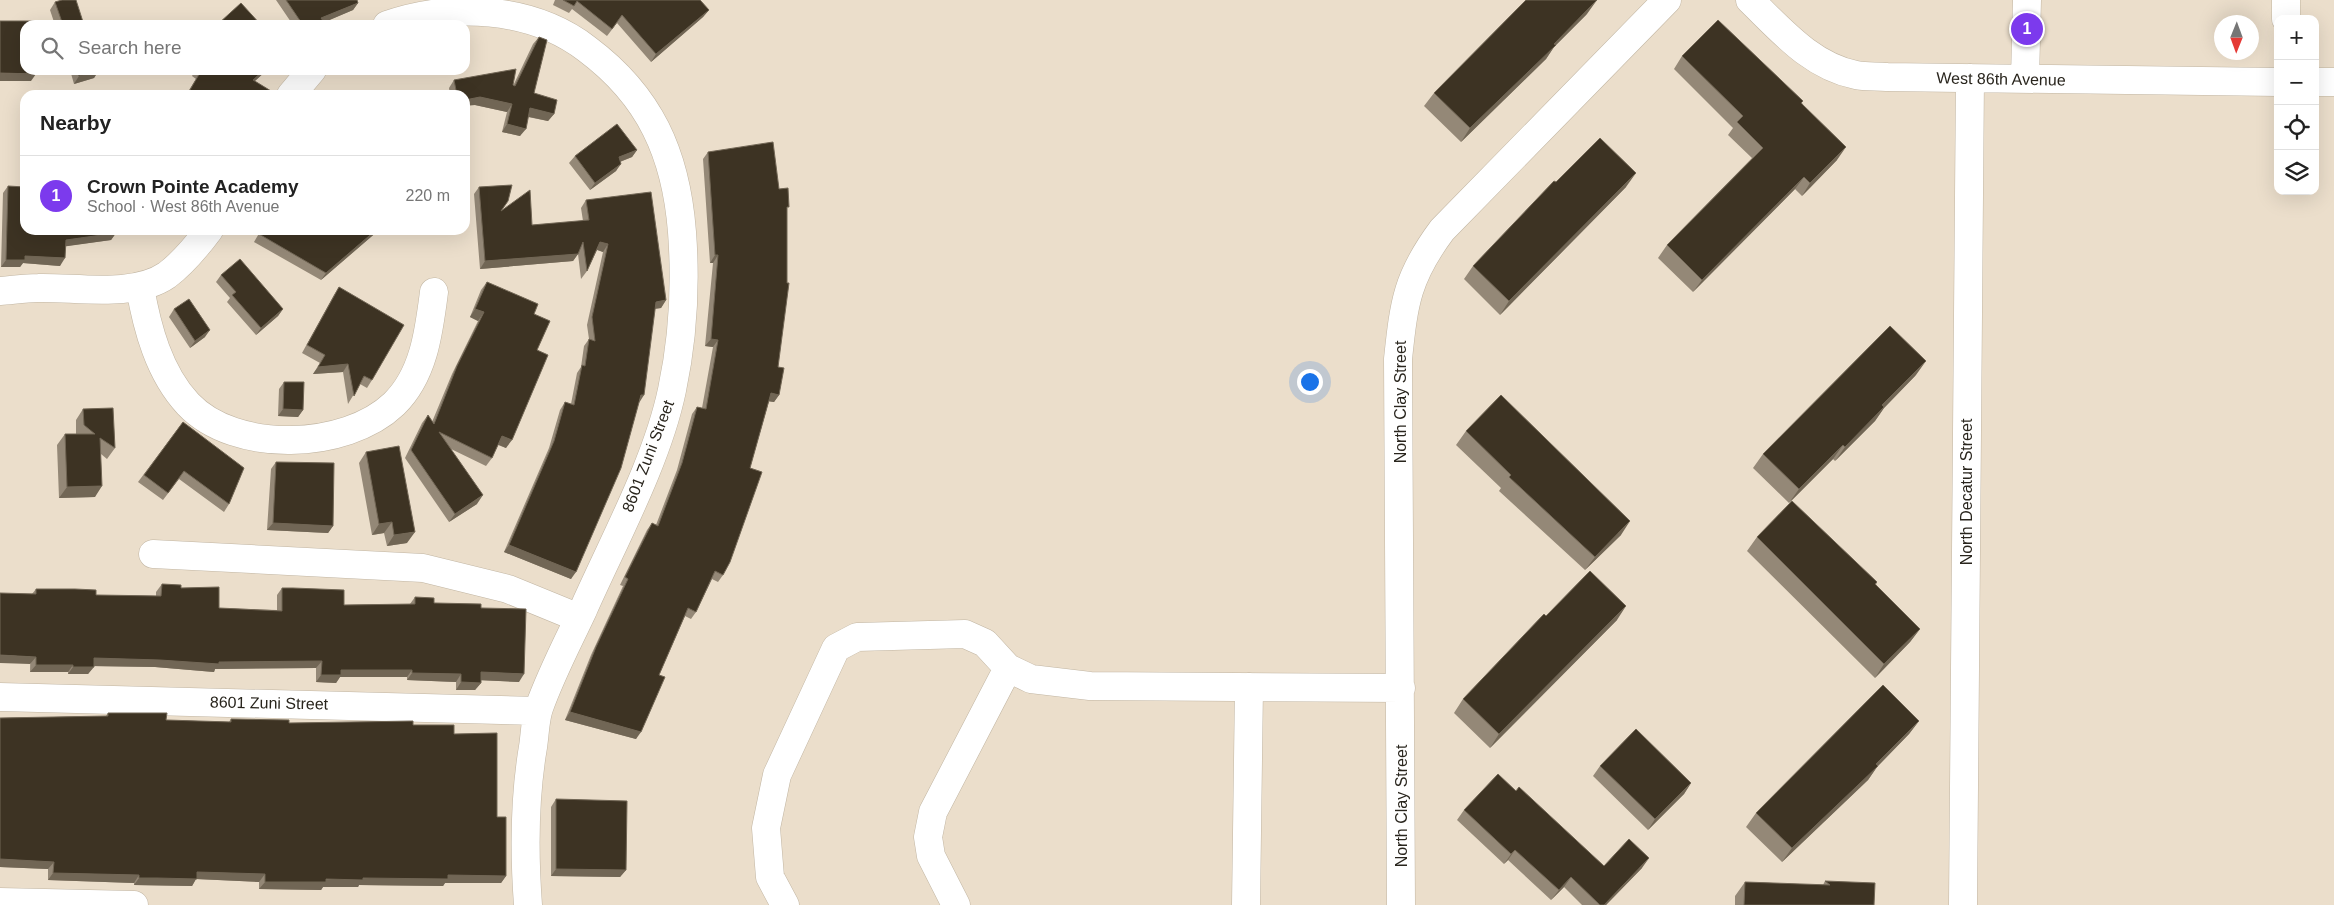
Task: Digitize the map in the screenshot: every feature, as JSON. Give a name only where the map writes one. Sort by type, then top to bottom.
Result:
[{"type":"street","name":"North Clay Street","points":[[1401,905],[1398,359],[1403,309],[1415,270],[1442,230],[1667,0]]},
{"type":"street","name":"West 86th Avenue","points":[[1750,0],[1804,51],[1842,71],[1856,75],[2274,82]]},
{"type":"street","points":[[2025,79],[2027,0]]},
{"type":"street","points":[[2286,0],[2286,15]]},
{"type":"street","name":"8601 Zuni Street","points":[[406,20],[462,6],[541,25],[565,35],[605,62],[620,76],[659,131],[674,174],[680,202],[684,267],[683,310],[672,392],[660,433],[636,493],[538,710],[527,783],[524,845],[528,905]]},
{"type":"street","points":[[295,90],[308,75]]},
{"type":"street","name":"North Decatur Street","points":[[1963,905],[1970,78]]},
{"type":"street","points":[[2319,82],[2334,82]]},
{"type":"street","points":[[0,291],[37,288],[124,289],[140,287],[166,276],[196,248],[205,235]]},
{"type":"street","points":[[140,287],[150,330],[163,365],[172,383],[188,404],[215,425],[234,433],[253,437],[294,440],[337,434],[376,419],[395,403],[410,382],[425,350],[434,292]]},
{"type":"street","points":[[153,554],[423,568],[508,589],[579,618]]},
{"type":"street","points":[[785,905],[770,877],[766,828],[777,775],[836,648],[857,637],[966,634],[984,643],[1008,668],[1031,679],[1090,686],[1401,688]]},
{"type":"street","points":[[956,905],[931,856],[928,837],[933,812],[1008,668]]},
{"type":"street","points":[[1246,905],[1249,687]]},
{"type":"street","name":"8601 Zuni Street","points":[[0,697],[538,710]]},
{"type":"street","points":[[0,902],[134,905]]},
{"type":"building","points":[[76,0],[82,20],[61,20],[55,2]]},
{"type":"building","points":[[286,0],[357,0],[358,3],[321,18],[322,20],[300,20]]},
{"type":"building","points":[[563,0],[700,0],[709,10],[656,54],[622,15],[612,29],[577,1],[574,6]]},
{"type":"building","points":[[1526,0],[1597,0],[1554,44],[1556,45],[1470,128],[1434,93]]},
{"type":"building","points":[[241,3],[256,20],[222,20]]},
{"type":"building","points":[[1718,20],[1803,101],[1801,103],[1846,147],[1810,183],[1804,177],[1702,280],[1667,245],[1763,148],[1737,122],[1743,116],[1682,56]]},
{"type":"building","points":[[0,21],[20,21],[20,74],[0,73]]},
{"type":"building","points":[[539,37],[547,40],[534,93],[557,100],[554,114],[530,108],[526,129],[507,124],[512,104],[480,97],[470,99],[470,90],[456,90],[454,80],[516,69],[513,85],[515,86]]},
{"type":"building","points":[[199,75],[258,75],[253,80],[269,90],[190,90]]},
{"type":"building","points":[[617,124],[637,150],[619,157],[621,164],[595,183],[575,156]]},
{"type":"building","points":[[1600,138],[1636,173],[1509,301],[1473,266],[1554,181],[1556,182]]},
{"type":"building","points":[[773,142],[779,189],[788,188],[789,207],[787,207],[787,283],[789,283],[778,367],[784,368],[779,395],[771,393],[750,468],[762,472],[730,562],[723,575],[715,571],[696,612],[688,608],[659,675],[665,677],[641,732],[570,712],[596,647],[628,579],[625,577],[652,523],[658,526],[682,463],[697,407],[706,409],[718,340],[711,339],[718,255],[715,255],[708,152]]},
{"type":"building","points":[[512,185],[508,201],[501,211],[530,190],[532,225],[589,220],[586,200],[651,192],[666,300],[656,302],[644,395],[641,395],[621,468],[576,572],[509,545],[554,441],[565,402],[574,405],[582,365],[585,366],[589,339],[595,341],[592,317],[608,244],[600,242],[587,271],[583,242],[578,254],[485,261],[479,187]]},
{"type":"building","points":[[8,186],[20,187],[20,235],[102,235],[66,240],[65,258],[25,256],[25,260],[6,260]]},
{"type":"building","points":[[261,235],[370,235],[326,273]]},
{"type":"building","points":[[240,259],[283,309],[261,328],[232,295],[236,292],[221,275]]},
{"type":"building","points":[[487,282],[538,304],[534,314],[550,321],[537,350],[548,355],[512,440],[502,436],[492,458],[439,432],[483,495],[455,514],[411,450],[428,415],[434,424],[457,366],[484,312],[475,309]]},
{"type":"building","points":[[339,287],[404,325],[372,380],[364,376],[354,396],[348,364],[318,367],[325,355],[307,345]]},
{"type":"building","points":[[189,299],[210,330],[195,341],[174,309]]},
{"type":"building","points":[[1890,326],[1926,361],[1882,405],[1884,407],[1845,447],[1843,445],[1799,489],[1763,454]]},
{"type":"building","points":[[284,382],[304,382],[303,410],[283,409]]},
{"type":"building","points":[[1501,395],[1630,521],[1595,557],[1509,477],[1511,475],[1466,431]]},
{"type":"building","points":[[113,408],[115,448],[100,438],[102,486],[67,487],[65,434],[95,434],[84,425],[83,409]]},
{"type":"building","points":[[183,422],[244,468],[229,504],[184,471],[168,493],[144,475]]},
{"type":"building","points":[[399,446],[415,532],[394,535],[392,522],[379,524],[366,452]]},
{"type":"building","points":[[276,462],[334,463],[333,526],[273,523]]},
{"type":"building","points":[[1792,501],[1877,582],[1875,584],[1920,629],[1884,664],[1757,537]]},
{"type":"building","points":[[1590,571],[1626,606],[1499,734],[1463,699],[1544,614],[1546,616]]},
{"type":"building","points":[[162,584],[181,585],[181,588],[219,587],[219,608],[282,611],[282,588],[293,588],[344,590],[344,605],[415,604],[415,597],[434,598],[434,603],[481,604],[481,608],[526,609],[524,674],[481,672],[481,683],[461,682],[461,674],[412,673],[412,670],[341,670],[341,675],[321,675],[322,661],[219,662],[219,664],[94,658],[94,667],[73,667],[73,665],[36,665],[36,657],[0,655],[0,593],[36,594],[36,589],[75,589],[96,590],[96,595],[161,596]]},
{"type":"building","points":[[1883,685],[1919,721],[1876,764],[1878,766],[1792,848],[1756,813]]},
{"type":"building","points":[[108,713],[167,713],[166,720],[231,722],[231,719],[289,720],[289,723],[413,721],[413,725],[454,725],[454,734],[497,733],[497,817],[506,817],[506,876],[448,875],[448,879],[363,878],[363,880],[326,879],[326,882],[265,882],[265,874],[197,872],[197,879],[139,878],[139,875],[53,873],[54,862],[0,859],[0,718],[108,716]]},
{"type":"building","points":[[1636,729],[1691,783],[1655,819],[1600,766]]},
{"type":"building","points":[[1498,774],[1516,791],[1519,787],[1604,866],[1629,839],[1649,858],[1604,905],[1600,905],[1571,877],[1559,890],[1515,850],[1511,854],[1464,810]]},
{"type":"building","points":[[556,799],[627,801],[626,870],[556,869]]},
{"type":"building","points":[[1825,881],[1875,883],[1874,905],[1744,905],[1745,882],[1830,885]]},
{"type":"place","name":"Crown Pointe Academy","points":[[2027,29]]}]
